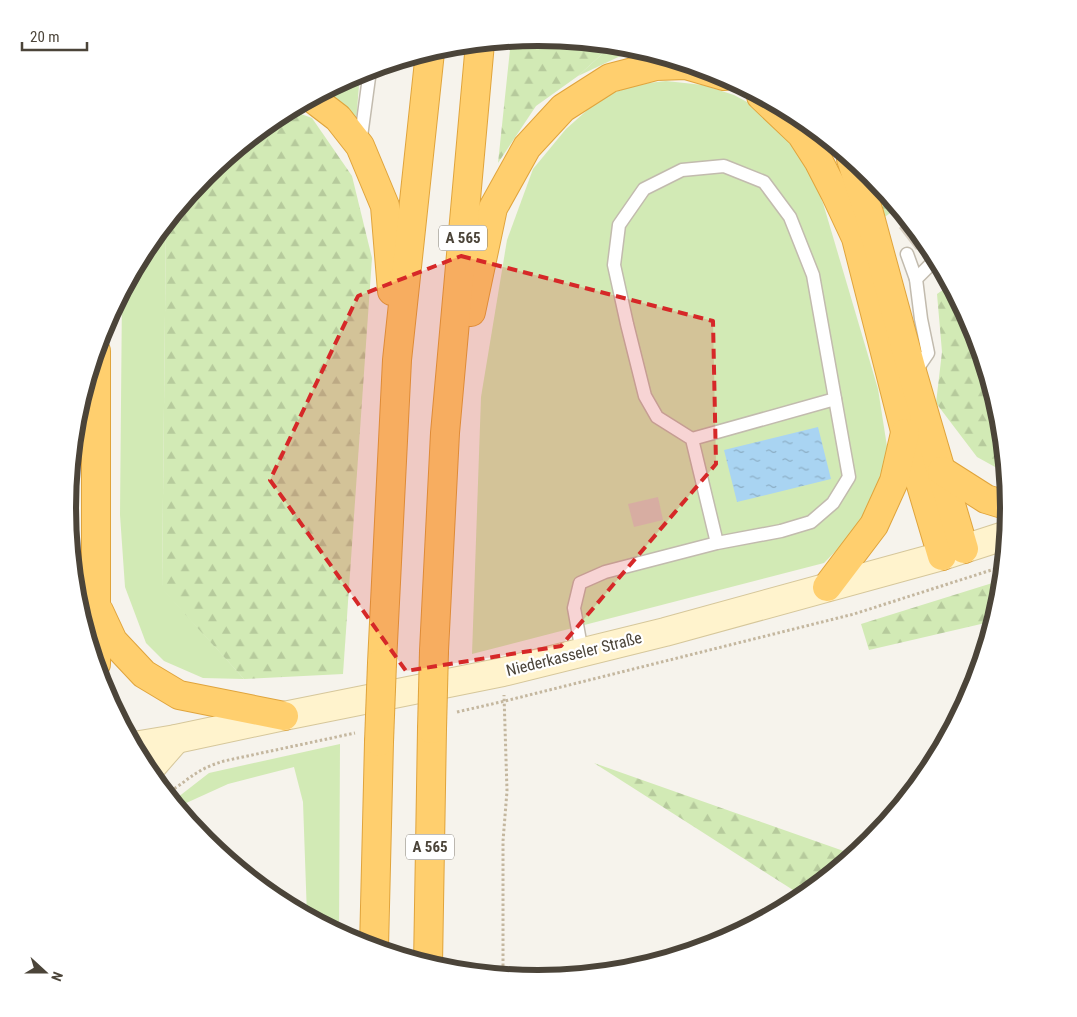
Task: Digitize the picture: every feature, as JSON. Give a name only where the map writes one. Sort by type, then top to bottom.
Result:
[{"type":"highway","name":"A 565","points":[[428,957],[434,651],[445,433],[479,50]]},
{"type":"highway","points":[[374,940],[382,663],[397,360],[429,60]]},
{"type":"highway","points":[[445,433],[493,208],[528,147],[563,108],[610,78],[656,66],[669,66]]},
{"type":"highway","points":[[318,102],[338,118],[360,146],[385,206],[397,360]]},
{"type":"highway","points":[[780,114],[800,134],[819,162],[856,238],[905,431],[953,552]]},
{"type":"highway","points":[[856,173],[942,471],[953,552]]},
{"type":"highway","points":[[95,378],[90,616],[144,674],[179,695],[284,716]]},
{"type":"highway","points":[[827,588],[874,525],[894,481],[905,431]]},
{"type":"highway","points":[[942,471],[986,499],[1001,504]]},
{"type":"main road","name":"Niederkasseler Straße","points":[[141,745],[503,672],[665,632],[827,588],[953,552],[1000,536]]},
{"type":"main road","points":[[154,765],[176,739]]},
{"type":"lane","points":[[360,146],[369,79]]},
{"type":"lane","points":[[582,652],[574,608],[580,582],[605,572],[717,543],[780,531],[811,522],[833,503],[849,477],[813,275],[790,217],[764,182],[724,166],[682,170],[644,189],[619,225],[614,264],[645,396],[657,417],[692,439],[717,543]]},
{"type":"lane","points":[[907,254],[916,279],[928,353],[913,375]]},
{"type":"lane","points":[[916,279],[931,264]]},
{"type":"lane","points":[[692,439],[835,399]]},
{"type":"path","points":[[502,969],[503,841],[507,790],[503,672]]},
{"type":"highlighted area","points":[[461,256],[713,321],[716,464],[561,646],[406,671],[270,480],[358,296]]},
{"type":"green space","points":[[510,47],[569,47],[605,51],[578,76],[536,106],[498,163]]},
{"type":"green space","points":[[605,51],[624,54],[578,76]]},
{"type":"green space","points":[[666,81],[703,85],[734,95],[760,109],[803,154],[823,203],[878,389],[888,453],[879,488],[860,526],[824,563],[472,654],[481,397],[507,240],[533,169],[566,129],[603,96],[640,84]]},
{"type":"green space","points":[[359,82],[356,122],[343,104],[329,97]]},
{"type":"green space","points":[[299,113],[312,118],[352,176],[372,258],[343,674],[244,679],[162,589],[166,236],[191,204],[234,161],[257,142]]},
{"type":"green space","points":[[872,189],[892,212],[880,220]]},
{"type":"green space","points":[[166,236],[162,588],[244,679],[203,678],[164,661],[146,643],[125,587],[120,515],[122,309],[138,277]]},
{"type":"green space","points":[[945,288],[966,332],[976,360],[992,418],[999,469],[977,457],[936,403],[942,352],[937,294]]},
{"type":"green space","points":[[995,582],[986,623],[869,650],[861,624]]},
{"type":"green space","points":[[340,744],[339,925],[307,909],[303,802],[294,767],[228,784],[184,804],[178,797],[209,773]]},
{"type":"green space","points":[[594,763],[847,852],[796,892]]},
{"type":"water","points":[[818,427],[831,479],[737,502],[724,450]]},
{"type":"building","points":[[903,225],[920,247],[916,250],[899,228]]},
{"type":"building","points":[[658,497],[663,520],[634,527],[628,504]]}]
